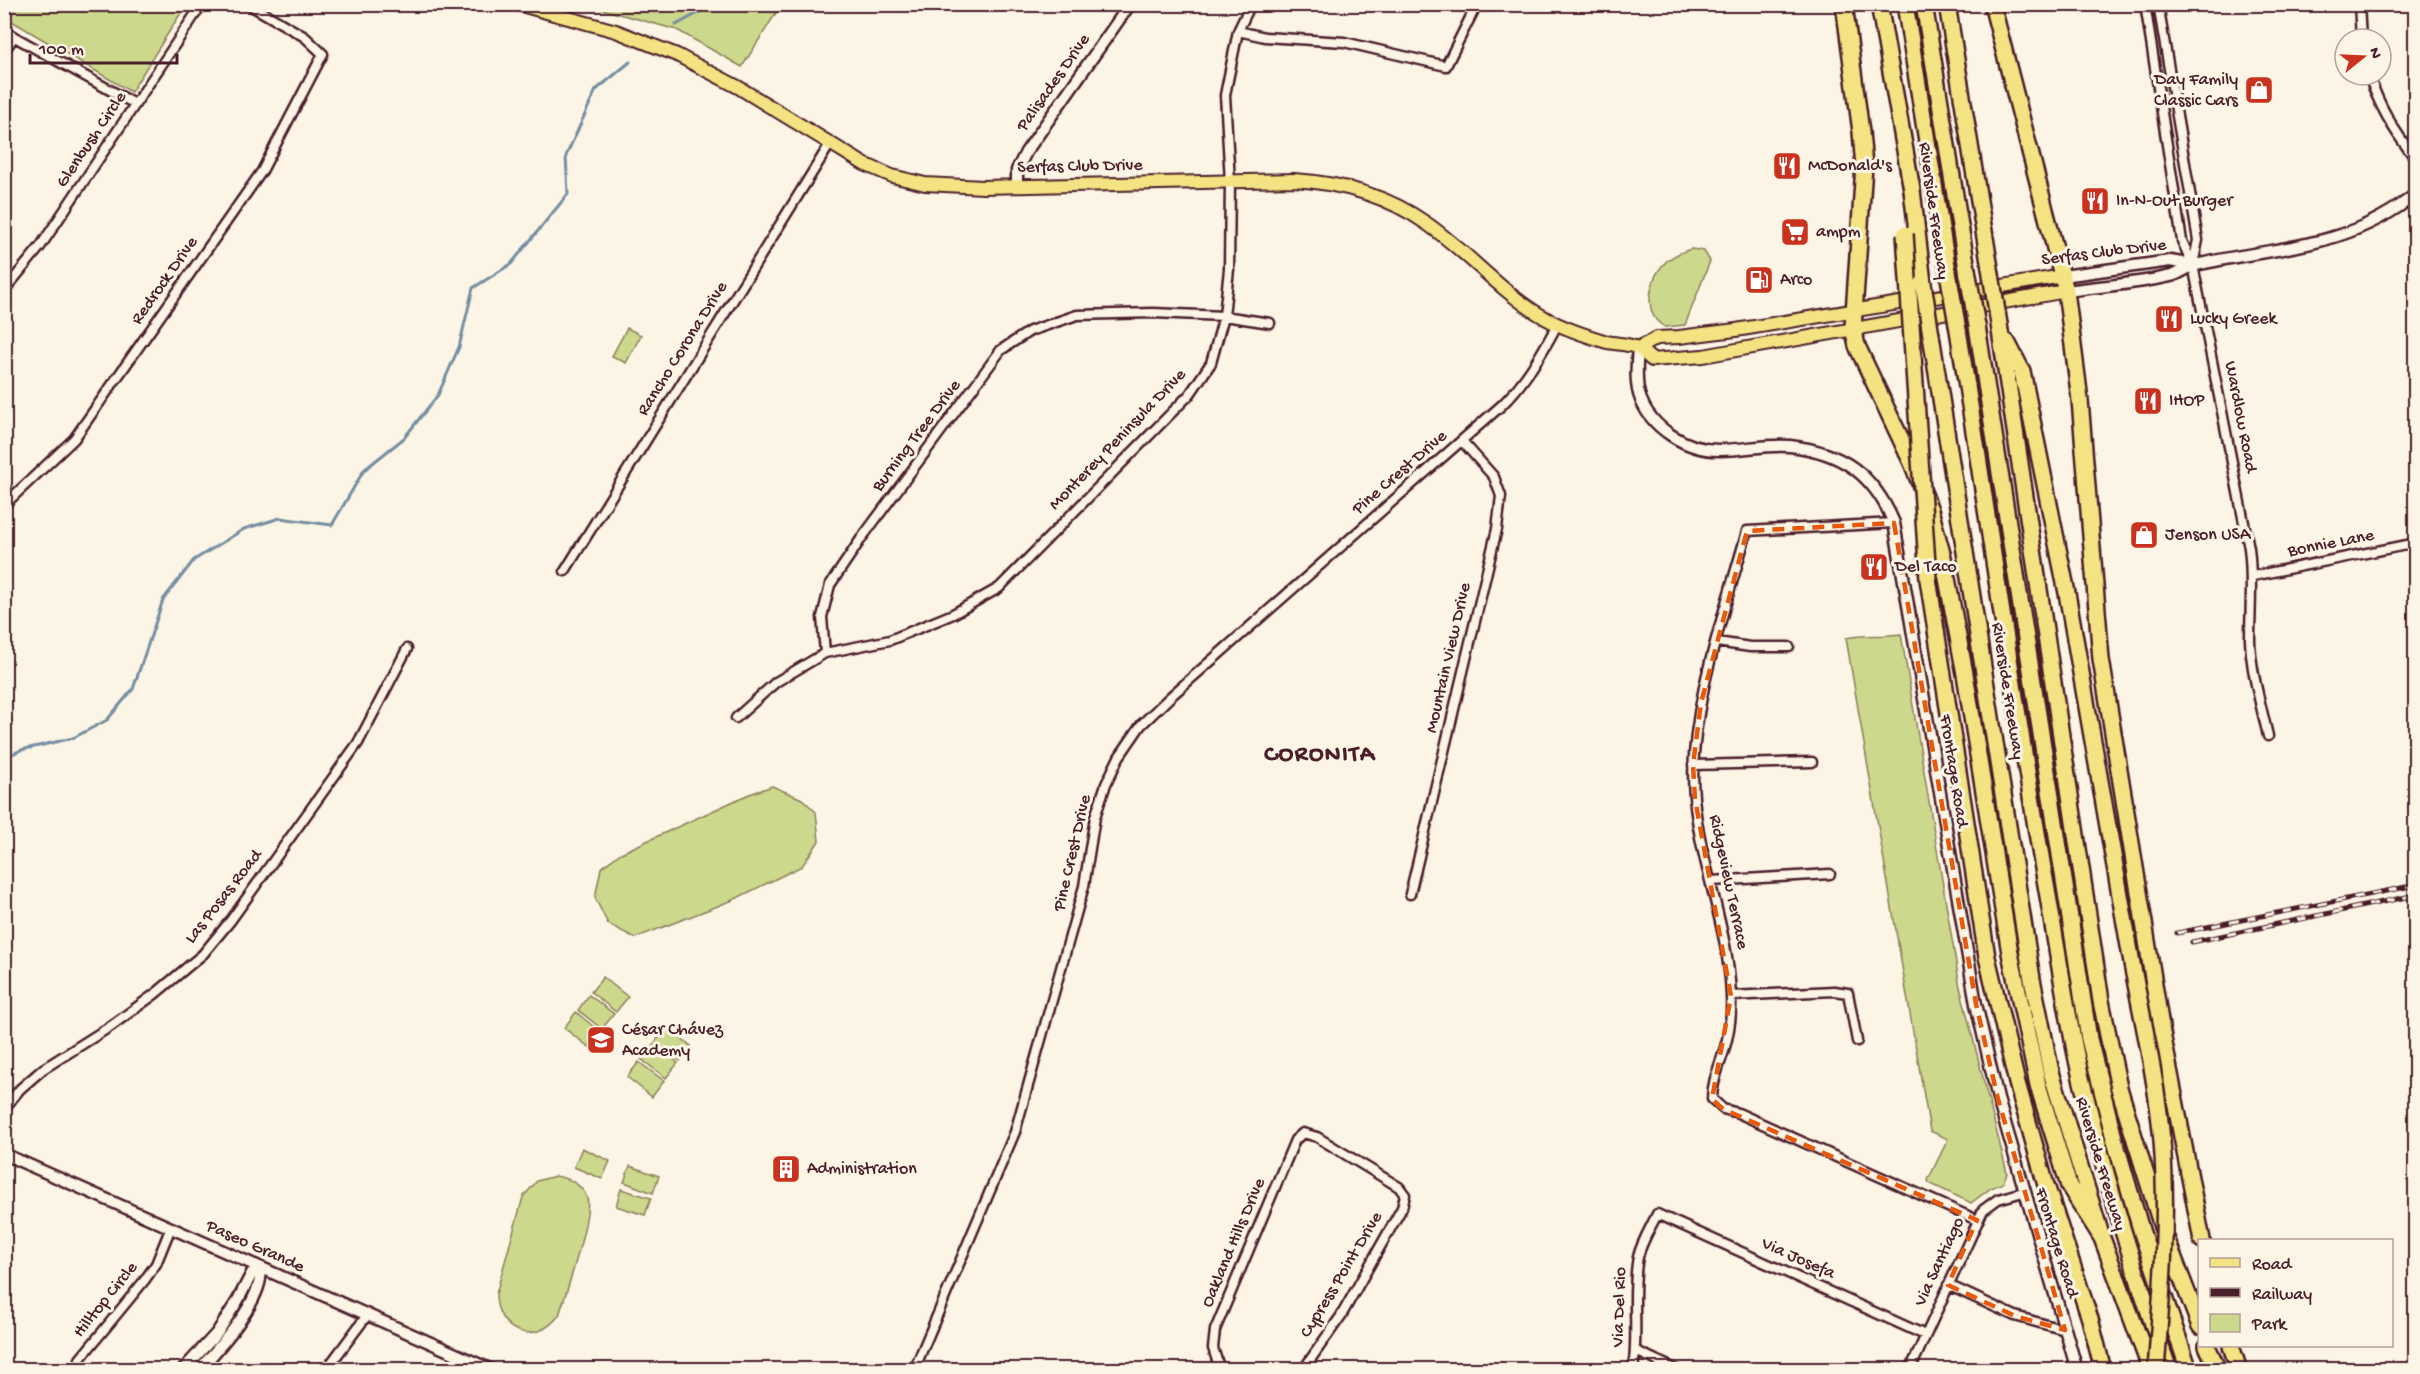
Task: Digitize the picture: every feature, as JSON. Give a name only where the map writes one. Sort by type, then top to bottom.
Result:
[{"type":"highway","points":[[1844,4],[1864,166],[1853,328],[1857,346],[1912,465],[1933,520],[1943,557],[1965,674],[2010,953],[2038,1085],[2069,1186],[2102,1238]]},
{"type":"highway","name":"Riverside Freeway","points":[[1879,4],[1912,190],[1923,283],[2032,979],[2051,1072],[2102,1238],[2151,1370]]},
{"type":"highway","points":[[1905,4],[2069,1024],[2116,1209],[2169,1370]]},
{"type":"highway","points":[[1924,4],[2090,1039],[2114,1138],[2142,1233],[2188,1370]]},
{"type":"highway","points":[[1947,4],[2000,328],[2104,1012],[2122,1099],[2163,1230],[2198,1323]]},
{"type":"highway","points":[[1992,4],[2065,283],[2080,400],[2101,659],[2162,1033],[2202,1239]]},
{"type":"highway","points":[[1912,190],[1905,234],[1928,579],[1987,957],[2017,1083],[2090,1319],[2103,1370]]},
{"type":"highway","points":[[2000,328],[2022,370],[2067,593],[2157,1100],[2163,1159],[2164,1244],[2156,1370]]},
{"type":"highway","points":[[2207,1347],[2218,1370]]},
{"type":"highway","points":[[2231,1347],[2239,1370]]},
{"type":"main road","name":"Serfas Club Drive","points":[[517,4],[616,31],[677,55],[738,87],[864,164],[892,176],[925,184],[983,187],[1293,180],[1322,182],[1353,188],[1383,198],[1427,224],[1503,288],[1557,325],[1605,341],[1638,348],[1652,360],[1703,356],[1853,328],[2170,261],[2193,266]]},
{"type":"main road","name":"Palisades Drive","points":[[1017,186],[1017,170],[1026,152],[1130,4]]},
{"type":"main road","points":[[2193,266],[2286,250],[2337,236],[2389,212],[2415,194]]},
{"type":"main road","name":"Serfas Club Drive","points":[[1638,348],[1657,338],[1736,330],[1854,309],[2065,283],[2173,276],[2193,266]]},
{"type":"main road","name":"Frontage Road","points":[[1638,348],[1637,373],[1640,396],[1651,417],[1669,434],[1694,447],[1718,450],[1788,446],[1816,451],[1843,461],[1868,479],[1880,492],[1894,523],[1976,1004],[1998,1099],[2077,1370]]},
{"type":"main road","name":"Paseo Grande","points":[[4,1154],[492,1370]]},
{"type":"main road","points":[[183,1370],[217,1333],[252,1273],[260,1268],[262,1278],[249,1306],[226,1341],[199,1370]]},
{"type":"street","name":"Glenbush Circle","points":[[4,291],[40,247],[202,4]]},
{"type":"street","name":"Redrock Drive","points":[[4,506],[74,439],[262,171],[323,54],[305,37],[248,4]]},
{"type":"street","name":"Monterey Peninsula Drive","points":[[825,653],[890,640],[953,614],[999,588],[1190,394],[1211,363],[1224,316],[1229,269],[1230,182],[1225,95],[1238,31],[1251,4]]},
{"type":"street","points":[[1238,31],[1265,37],[1344,42],[1446,66],[1477,4]]},
{"type":"street","name":"Wardlow Road","points":[[2145,4],[2182,241],[2193,266],[2247,537],[2253,576],[2250,641],[2252,662],[2268,736]]},
{"type":"street","name":"Wardlow Road","points":[[2158,4],[2198,240],[2193,266]]},
{"type":"street","points":[[2359,4],[2360,27]]},
{"type":"street","points":[[4,31],[135,104]]},
{"type":"street","points":[[4,51],[14,37]]},
{"type":"street","points":[[2374,87],[2385,115],[2398,138],[2415,159]]},
{"type":"street","name":"Rancho Corona Drive","points":[[565,571],[830,144]]},
{"type":"street","name":"Burning Tree Drive","points":[[825,653],[822,616],[830,585],[861,539],[1001,350],[1030,331],[1077,315],[1153,313],[1224,316],[1270,323]]},
{"type":"street","name":"Pine Crest Drive","points":[[914,1370],[1015,1132],[1084,886],[1095,818],[1106,784],[1119,757],[1142,725],[1170,697],[1462,441],[1519,388],[1533,369],[1557,325]]},
{"type":"street","name":"Mountain View Drive","points":[[1410,894],[1497,529],[1501,496],[1494,477],[1462,441]]},
{"type":"street","name":"Ridgeview Terrace","points":[[1894,523],[1747,531],[1701,703],[1693,765],[1695,799],[1729,965],[1731,996],[1731,1014],[1724,1050],[1712,1088],[1712,1099],[1723,1109],[1738,1113],[1977,1220]]},
{"type":"street","name":"Bonnie Lane","points":[[2253,576],[2415,543]]},
{"type":"street","points":[[1717,642],[1750,647],[1789,647]]},
{"type":"street","name":"Las Posas Road","points":[[4,1109],[20,1089],[43,1070],[111,1026],[155,994],[203,954],[231,920],[358,743],[407,649]]},
{"type":"street","points":[[736,718],[777,682],[825,653]]},
{"type":"street","points":[[1693,765],[1812,762]]},
{"type":"street","points":[[1711,881],[1830,874]]},
{"type":"street","points":[[1731,996],[1834,991],[1848,993],[1857,1041]]},
{"type":"street","name":"Cypress Point Drive","points":[[1303,1133],[1317,1137],[1399,1187],[1405,1195],[1402,1208],[1341,1316],[1303,1370]]},
{"type":"street","name":"Oakland Hills Drive","points":[[1220,1370],[1213,1348],[1215,1330],[1295,1140],[1303,1133]]},
{"type":"street","name":"Via Santiago","points":[[1910,1370],[1983,1210],[1998,1199],[2024,1192]]},
{"type":"street","name":"Via Josefa","points":[[1657,1214],[1925,1335]]},
{"type":"street","name":"Via Del Rio","points":[[1633,1370],[1636,1351],[1635,1278],[1639,1254],[1657,1214]]},
{"type":"street","name":"Hilltop Circle","points":[[80,1359],[156,1264],[171,1227]]},
{"type":"street","points":[[1948,1285],[2015,1316],[2065,1330]]},
{"type":"street","points":[[326,1370],[368,1314]]},
{"type":"street","points":[[1636,1351],[1677,1370]]},
{"type":"highlighted area","points":[[1894,523],[1976,1004],[1998,1099],[2065,1330],[2015,1316],[1948,1285],[1977,1220],[1723,1109],[1712,1099],[1731,996],[1695,799],[1693,765],[1701,703],[1747,531]]},
{"type":"green space","points":[[4,5],[186,5],[131,92],[5,17]]},
{"type":"green space","points":[[587,5],[781,5],[742,67],[677,30]]},
{"type":"green space","points":[[1691,249],[1704,251],[1710,261],[1685,325],[1665,327],[1653,315],[1651,307],[1651,289],[1654,280],[1669,259]]},
{"type":"green space","points":[[627,328],[641,335],[626,363],[612,356]]},
{"type":"green space","points":[[1901,634],[1960,987],[2007,1173],[2003,1183],[1991,1188],[1971,1203],[1929,1183],[1928,1180],[1948,1139],[1930,1131],[1846,638]]},
{"type":"green space","points":[[772,786],[802,799],[816,812],[819,841],[802,866],[733,900],[635,938],[608,924],[595,898],[601,868],[621,853],[747,795]]},
{"type":"green space","points":[[603,977],[628,997],[616,1012],[591,992]]},
{"type":"green space","points":[[589,995],[614,1014],[602,1029],[578,1010]]},
{"type":"green space","points":[[576,1012],[600,1032],[589,1047],[564,1028]]},
{"type":"green space","points":[[667,1027],[691,1046],[680,1061],[655,1042]]},
{"type":"green space","points":[[653,1044],[678,1063],[666,1078],[641,1059]]},
{"type":"green space","points":[[639,1062],[664,1081],[652,1097],[627,1077]]},
{"type":"green space","points":[[582,1148],[610,1161],[602,1179],[574,1167]]},
{"type":"green space","points":[[630,1166],[659,1176],[653,1193],[624,1182]]},
{"type":"green space","points":[[555,1176],[574,1182],[585,1193],[588,1207],[586,1221],[559,1315],[550,1325],[529,1333],[510,1326],[503,1318],[496,1294],[523,1197],[537,1181]]},
{"type":"green space","points":[[621,1189],[651,1198],[645,1215],[616,1206]]},
{"type":"waterway","points":[[676,25],[715,4]]},
{"type":"waterway","points":[[4,758],[21,750],[73,738],[107,720],[133,689],[163,600],[194,560],[244,529],[280,518],[332,525],[364,470],[404,438],[438,395],[459,347],[473,288],[511,264],[568,194],[566,156],[596,90],[630,62]]},
{"type":"railway","points":[[2177,933],[2416,885]]},
{"type":"railway","points":[[2192,942],[2416,895]]},
{"type":"place","name":"Day Family Classic Cars","points":[[2259,90]]},
{"type":"place","name":"McDonald's","points":[[1787,166]]},
{"type":"place","name":"In-N-Out Burger","points":[[2095,201]]},
{"type":"place","name":"ampm","points":[[1795,232]]},
{"type":"place","name":"Arco","points":[[1759,280]]},
{"type":"place","name":"Lucky Greek","points":[[2169,319]]},
{"type":"place","name":"IHOP","points":[[2148,401]]},
{"type":"place","name":"Jenson USA","points":[[2144,535]]},
{"type":"place","name":"Del Taco","points":[[1874,567]]},
{"type":"place","name":"César Chávez Academy","points":[[601,1040]]},
{"type":"place","name":"Administration","points":[[786,1169]]},
{"type":"district","name":"CORONITA","points":[[1320,755]]}]
